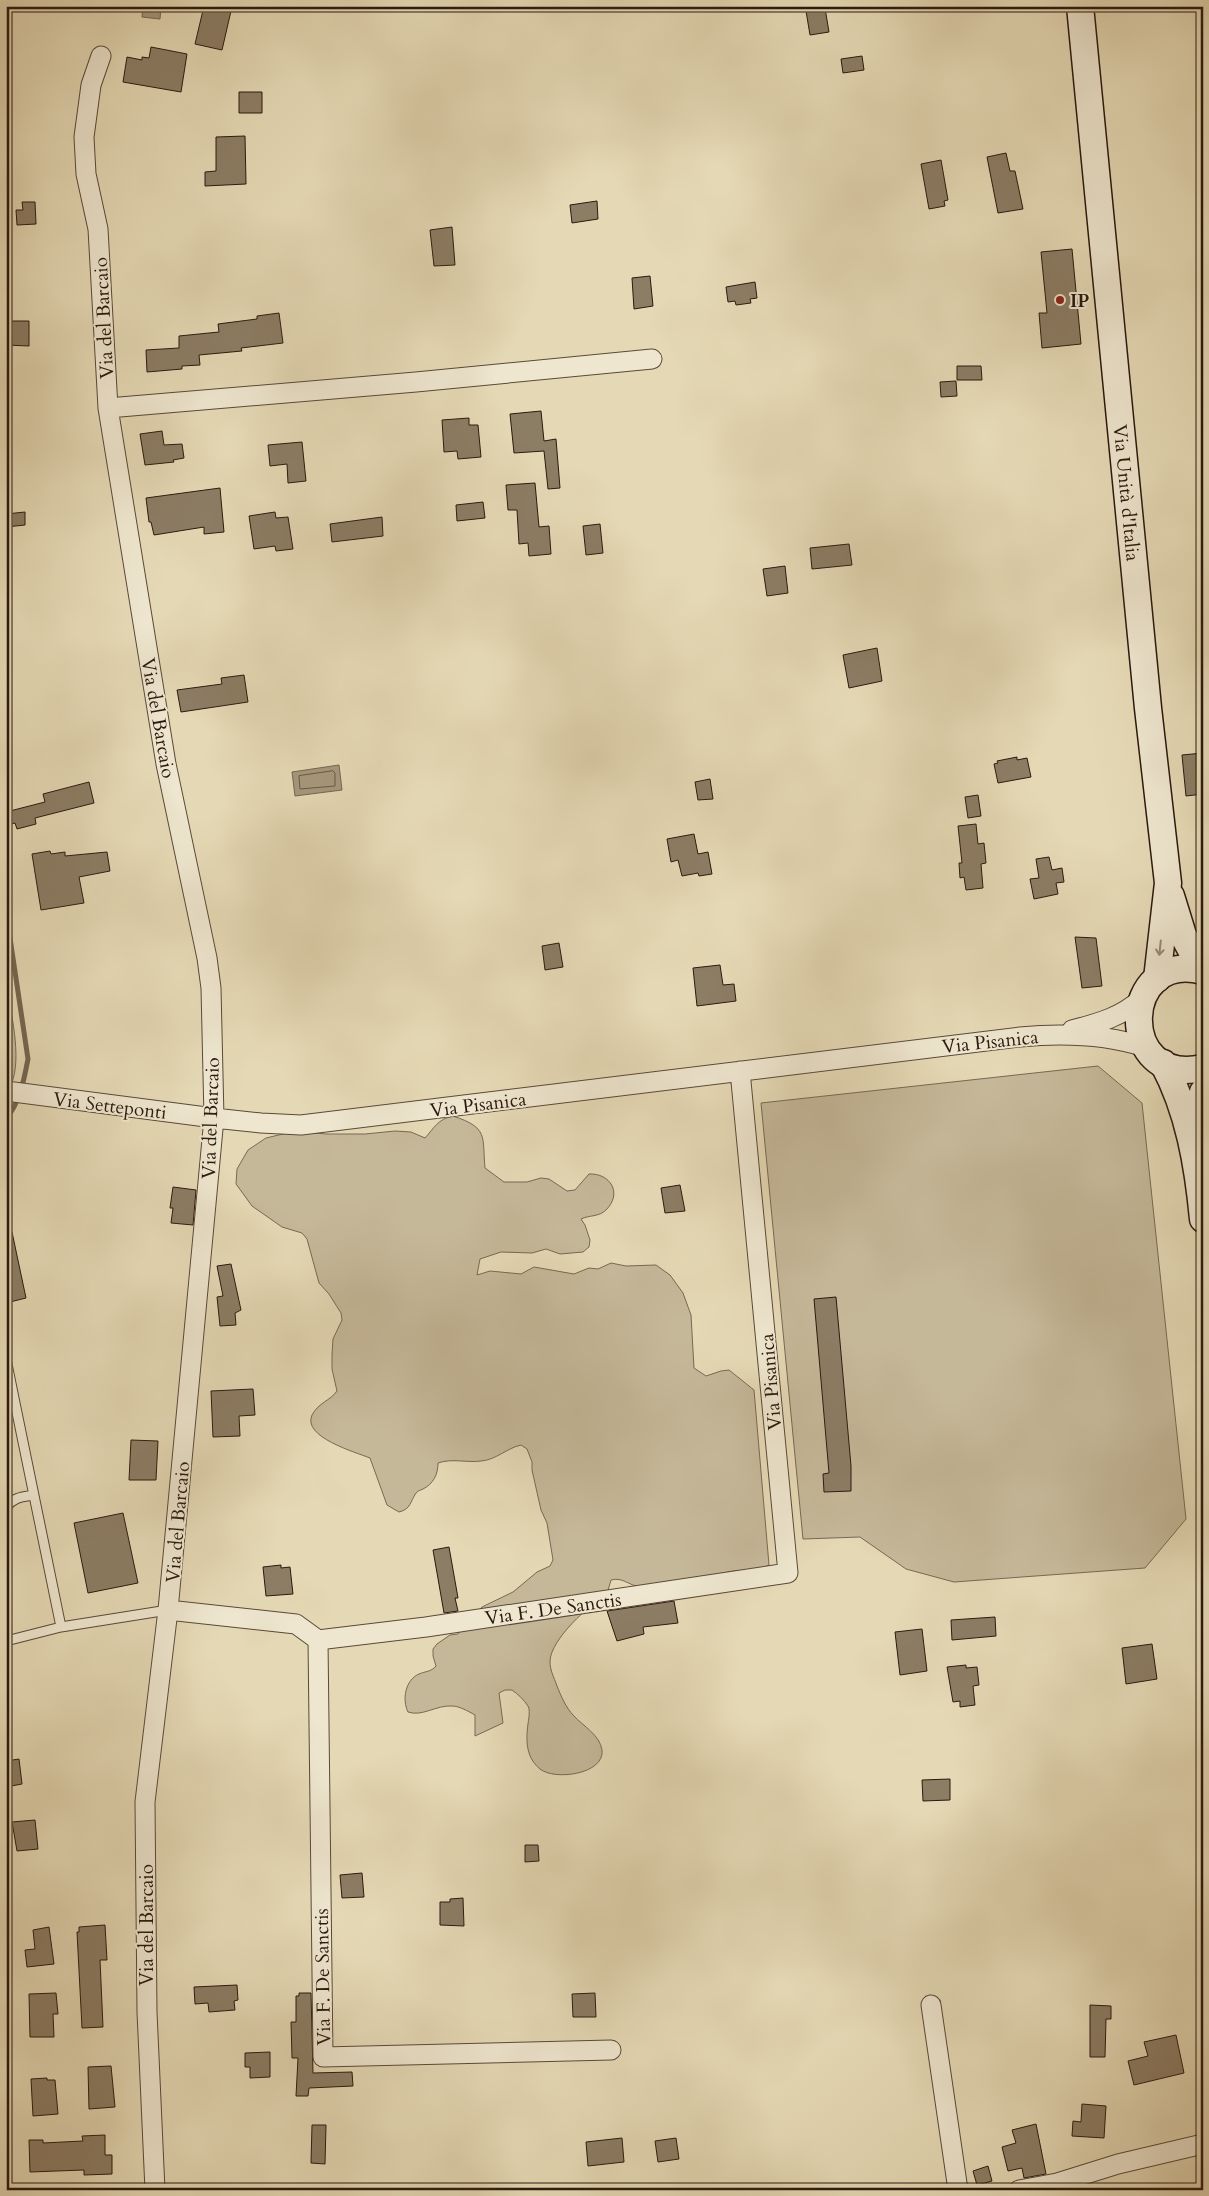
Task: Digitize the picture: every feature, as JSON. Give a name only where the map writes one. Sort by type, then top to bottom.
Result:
[{"type":"main road","name":"Via Unità d'Italia","points":[[1080,6],[1146,689],[1168,883],[1149,989],[1138,1015],[1139,1031],[1154,1055]]},
{"type":"main road","points":[[1168,883],[1183,935],[1202,970]]},
{"type":"main road","points":[[1149,989],[1165,974],[1183,968],[1202,970]]},
{"type":"main road","points":[[1154,1055],[1182,1070],[1203,1068]]},
{"type":"main road","points":[[1154,1055],[1181,1101],[1199,1172]]},
{"type":"main road","points":[[1203,1092],[1200,1105],[1199,1172],[1203,1220]]},
{"type":"street","name":"Via del Barcaio","points":[[102,56],[91,85],[84,137],[86,174],[98,229],[108,408],[166,764],[207,958],[211,988],[214,1118],[168,1610],[145,1802],[147,2012],[156,2190]]},
{"type":"street","points":[[108,408],[426,381],[652,359]]},
{"type":"street","name":"Via Pisanica","points":[[214,1118],[261,1123],[301,1124],[1062,1034],[1108,1020],[1127,1011],[1149,989]]},
{"type":"street","name":"Via Pisanica","points":[[1062,1034],[1120,1039],[1154,1055]]},
{"type":"street","name":"Via Pisanica","points":[[740,1071],[788,1573]]},
{"type":"street","name":"Via Setteponti","points":[[8,1092],[214,1118]]},
{"type":"street","name":"Via F. De Sanctis","points":[[610,2050],[323,2057],[318,1640],[426,1627],[788,1573]]},
{"type":"street","points":[[168,1610],[296,1624],[318,1640]]},
{"type":"street","points":[[931,2005],[958,2190]]},
{"type":"street","points":[[1019,2190],[1203,2144]]},
{"type":"lane","points":[[6,1359],[61,1627]]},
{"type":"lane","points":[[6,1507],[11,1500],[19,1497],[34,1496]]},
{"type":"lane","points":[[6,1641],[61,1627],[168,1610]]},
{"type":"shaded area","points":[[6,981],[16,1048],[16,1061],[11,1085],[6,1085]]},
{"type":"shaded area","points":[[1098,1066],[1142,1103],[1186,1519],[1145,1568],[954,1582],[906,1569],[860,1537],[803,1539],[761,1103]]},
{"type":"shaded area","points":[[453,1116],[465,1120],[478,1129],[483,1141],[485,1168],[504,1182],[527,1182],[541,1178],[549,1179],[567,1191],[575,1190],[589,1174],[608,1180],[614,1191],[611,1204],[606,1210],[600,1214],[581,1219],[590,1240],[589,1247],[583,1252],[560,1254],[546,1249],[532,1253],[501,1252],[480,1259],[477,1275],[490,1271],[521,1274],[534,1267],[574,1274],[589,1268],[598,1269],[611,1263],[626,1266],[656,1265],[670,1275],[683,1293],[691,1315],[694,1368],[706,1376],[729,1370],[754,1390],[769,1565],[753,1570],[728,1572],[663,1586],[640,1587],[622,1580],[611,1580],[607,1594],[572,1623],[552,1652],[550,1661],[552,1674],[566,1706],[595,1735],[602,1750],[601,1758],[596,1765],[588,1770],[567,1775],[547,1773],[540,1769],[531,1758],[527,1745],[529,1707],[512,1690],[505,1690],[499,1693],[503,1723],[475,1736],[475,1715],[466,1710],[455,1706],[446,1706],[413,1713],[408,1712],[405,1702],[408,1685],[414,1677],[436,1666],[433,1649],[437,1644],[450,1635],[458,1634],[482,1607],[513,1592],[537,1572],[550,1566],[553,1560],[547,1523],[541,1510],[532,1462],[527,1449],[521,1445],[486,1460],[438,1463],[436,1475],[432,1482],[416,1493],[406,1509],[399,1512],[387,1505],[370,1458],[342,1448],[322,1437],[311,1423],[312,1415],[315,1411],[337,1391],[332,1369],[333,1339],[342,1320],[341,1313],[329,1294],[319,1283],[307,1239],[302,1233],[282,1227],[252,1206],[236,1184],[237,1169],[248,1150],[266,1138],[287,1133],[304,1132],[365,1134],[395,1131],[411,1132],[425,1138],[440,1122]]},
{"type":"water","points":[[143,6],[161,6],[160,19],[142,17]]},
{"type":"water","points":[[339,765],[342,790],[295,796],[292,772]]},
{"type":"building","points":[[204,6],[231,11],[222,50],[195,44]]},
{"type":"building","points":[[825,8],[829,32],[810,35],[806,11]]},
{"type":"building","points":[[151,47],[187,54],[181,92],[123,82],[127,57],[142,60],[142,57],[149,58]]},
{"type":"building","points":[[862,56],[864,70],[843,73],[841,59]]},
{"type":"building","points":[[239,92],[262,92],[262,113],[239,113]]},
{"type":"building","points":[[245,136],[246,184],[205,186],[205,172],[216,171],[216,137]]},
{"type":"building","points":[[1006,153],[1010,171],[1015,171],[1023,209],[998,213],[987,157]]},
{"type":"building","points":[[941,160],[948,200],[944,201],[945,206],[929,209],[921,164]]},
{"type":"building","points":[[597,201],[598,219],[572,223],[570,205]]},
{"type":"building","points":[[22,202],[35,202],[36,224],[17,225],[16,210],[23,210]]},
{"type":"building","points":[[452,227],[455,265],[434,266],[430,230]]},
{"type":"building","points":[[1072,249],[1081,344],[1042,348],[1039,313],[1047,313],[1041,252]]},
{"type":"building","points":[[650,276],[653,306],[634,309],[632,278]]},
{"type":"building","points":[[755,282],[757,298],[750,299],[751,303],[736,305],[735,301],[728,302],[726,287]]},
{"type":"building","points":[[279,313],[283,343],[241,348],[242,351],[199,355],[200,365],[182,366],[182,369],[147,372],[146,350],[179,348],[179,336],[219,332],[218,324],[257,319],[257,316]]},
{"type":"building","points":[[6,321],[29,321],[29,346],[6,345]]},
{"type":"building","points":[[957,366],[981,366],[982,380],[957,380]]},
{"type":"building","points":[[956,381],[957,396],[941,397],[940,382]]},
{"type":"building","points":[[541,411],[544,441],[556,439],[560,488],[548,489],[544,451],[514,453],[510,414]]},
{"type":"building","points":[[469,418],[469,425],[478,425],[481,457],[458,459],[457,451],[444,452],[442,420]]},
{"type":"building","points":[[162,431],[164,445],[182,444],[184,458],[173,460],[174,462],[145,465],[140,434]]},
{"type":"building","points":[[302,442],[306,481],[288,483],[287,464],[270,466],[268,445]]},
{"type":"building","points":[[535,483],[539,527],[549,526],[551,554],[529,556],[528,543],[519,544],[517,510],[508,510],[506,485]]},
{"type":"building","points":[[220,488],[224,532],[204,534],[204,527],[154,535],[151,522],[149,522],[146,498]]},
{"type":"building","points":[[483,502],[485,518],[457,521],[456,505]]},
{"type":"building","points":[[25,512],[25,525],[6,527],[6,514]]},
{"type":"building","points":[[275,512],[276,518],[288,517],[293,549],[276,551],[275,546],[254,549],[249,516]]},
{"type":"building","points":[[382,517],[383,536],[332,542],[330,524]]},
{"type":"building","points":[[600,524],[603,553],[586,555],[583,526]]},
{"type":"building","points":[[849,544],[852,565],[812,569],[810,548]]},
{"type":"building","points":[[785,566],[788,593],[767,596],[763,569]]},
{"type":"building","points":[[877,648],[882,681],[849,688],[843,655]]},
{"type":"building","points":[[244,675],[248,702],[181,712],[177,690],[222,684],[221,678]]},
{"type":"building","points":[[1203,753],[1203,794],[1186,796],[1182,755]]},
{"type":"building","points":[[1017,757],[1017,760],[1027,758],[1031,777],[998,783],[994,764],[998,763],[997,761]]},
{"type":"building","points":[[710,779],[713,799],[698,800],[695,782]]},
{"type":"building","points":[[89,782],[94,803],[35,818],[36,824],[17,829],[15,823],[8,825],[6,812],[45,802],[43,794]]},
{"type":"building","points":[[978,795],[981,816],[968,818],[965,797]]},
{"type":"building","points":[[976,824],[978,844],[984,843],[986,863],[981,864],[983,888],[966,890],[964,877],[960,878],[959,863],[962,863],[958,826]]},
{"type":"building","points":[[694,834],[698,854],[708,852],[712,874],[699,876],[698,873],[682,876],[678,860],[671,862],[667,839]]},
{"type":"building","points":[[50,851],[51,854],[65,852],[65,856],[107,852],[110,871],[79,877],[84,903],[41,910],[32,854]]},
{"type":"building","points":[[1049,857],[1052,870],[1062,868],[1064,882],[1056,883],[1058,894],[1034,899],[1030,879],[1039,878],[1036,859]]},
{"type":"building","points":[[1075,937],[1096,938],[1102,986],[1082,988]]},
{"type":"building","points":[[559,943],[563,967],[545,970],[542,946]]},
{"type":"building","points":[[720,965],[723,985],[734,984],[736,1001],[697,1006],[693,968]]},
{"type":"building","points":[[680,1185],[685,1211],[665,1213],[661,1188]]},
{"type":"building","points":[[173,1187],[196,1190],[193,1225],[171,1223],[173,1208],[170,1208]]},
{"type":"building","points":[[6,1232],[12,1232],[26,1298],[6,1303]]},
{"type":"building","points":[[231,1264],[241,1310],[235,1313],[236,1325],[220,1326],[217,1297],[223,1296],[217,1266]]},
{"type":"building","points":[[836,1297],[851,1466],[851,1491],[824,1492],[823,1474],[829,1473],[814,1299]]},
{"type":"building","points":[[253,1389],[255,1415],[239,1416],[240,1436],[213,1437],[211,1391]]},
{"type":"building","points":[[131,1440],[158,1441],[156,1480],[129,1480]]},
{"type":"building","points":[[123,1513],[138,1583],[88,1593],[74,1523]]},
{"type":"building","points":[[449,1547],[458,1598],[455,1598],[458,1611],[444,1613],[433,1550]]},
{"type":"building","points":[[281,1565],[281,1568],[290,1567],[293,1594],[266,1596],[263,1567]]},
{"type":"building","points":[[674,1601],[678,1623],[643,1627],[644,1634],[617,1641],[607,1611]]},
{"type":"building","points":[[995,1617],[996,1636],[952,1640],[951,1620]]},
{"type":"building","points":[[922,1629],[927,1671],[900,1675],[895,1632]]},
{"type":"building","points":[[1152,1644],[1157,1679],[1126,1684],[1122,1648]]},
{"type":"building","points":[[966,1665],[966,1668],[977,1667],[979,1685],[973,1686],[975,1705],[960,1707],[960,1701],[953,1702],[947,1667]]},
{"type":"building","points":[[19,1759],[22,1784],[6,1787],[6,1761]]},
{"type":"building","points":[[950,1779],[950,1800],[923,1801],[922,1780]]},
{"type":"building","points":[[35,1820],[38,1849],[17,1851],[12,1822]]},
{"type":"building","points":[[525,1845],[538,1845],[539,1861],[525,1862]]},
{"type":"building","points":[[362,1873],[364,1897],[342,1898],[340,1875]]},
{"type":"building","points":[[463,1898],[464,1926],[440,1925],[440,1902],[450,1902],[450,1899]]},
{"type":"building","points":[[105,1925],[107,1960],[100,1960],[103,2027],[82,2028],[77,1932],[79,1932],[79,1927]]},
{"type":"building","points":[[49,1927],[54,1964],[27,1967],[25,1950],[35,1949],[33,1930]]},
{"type":"building","points":[[237,1985],[238,2000],[234,2001],[235,2010],[209,2012],[208,2003],[195,2004],[194,1987]]},
{"type":"building","points":[[56,1993],[58,2014],[53,2014],[54,2037],[30,2037],[29,1994]]},
{"type":"building","points":[[299,1993],[311,1993],[313,2073],[352,2072],[353,2086],[309,2088],[308,2096],[296,2096],[298,2058],[292,2058],[291,2022],[296,2022],[296,1996],[299,1996]]},
{"type":"building","points":[[595,1993],[596,2017],[573,2017],[572,1994]]},
{"type":"building","points":[[1090,2005],[1111,2006],[1111,2019],[1106,2019],[1105,2057],[1090,2057]]},
{"type":"building","points":[[1176,2035],[1184,2073],[1134,2085],[1128,2061],[1148,2056],[1144,2042]]},
{"type":"building","points":[[270,2052],[270,2077],[250,2078],[250,2067],[245,2067],[245,2053]]},
{"type":"building","points":[[111,2066],[115,2107],[89,2109],[88,2067]]},
{"type":"building","points":[[47,2078],[47,2080],[55,2080],[58,2114],[33,2116],[31,2079]]},
{"type":"building","points":[[1082,2104],[1106,2106],[1104,2138],[1072,2136],[1073,2121],[1081,2122]]},
{"type":"building","points":[[1036,2124],[1046,2174],[1024,2178],[1022,2168],[1008,2171],[1002,2147],[1016,2143],[1012,2130]]},
{"type":"building","points":[[312,2125],[326,2125],[325,2164],[311,2163]]},
{"type":"building","points":[[105,2135],[105,2155],[112,2155],[112,2174],[84,2175],[84,2170],[30,2172],[29,2140],[43,2140],[43,2143],[83,2141],[82,2136]]},
{"type":"building","points":[[622,2138],[624,2162],[588,2166],[586,2142]]},
{"type":"building","points":[[676,2138],[679,2159],[658,2162],[655,2141]]},
{"type":"building","points":[[988,2166],[992,2181],[977,2185],[973,2171]]},
{"type":"waterway","points":[[6,911],[28,1059],[18,1098],[6,1119]]},
{"type":"place","name":"IP","points":[[1060,300]]}]
